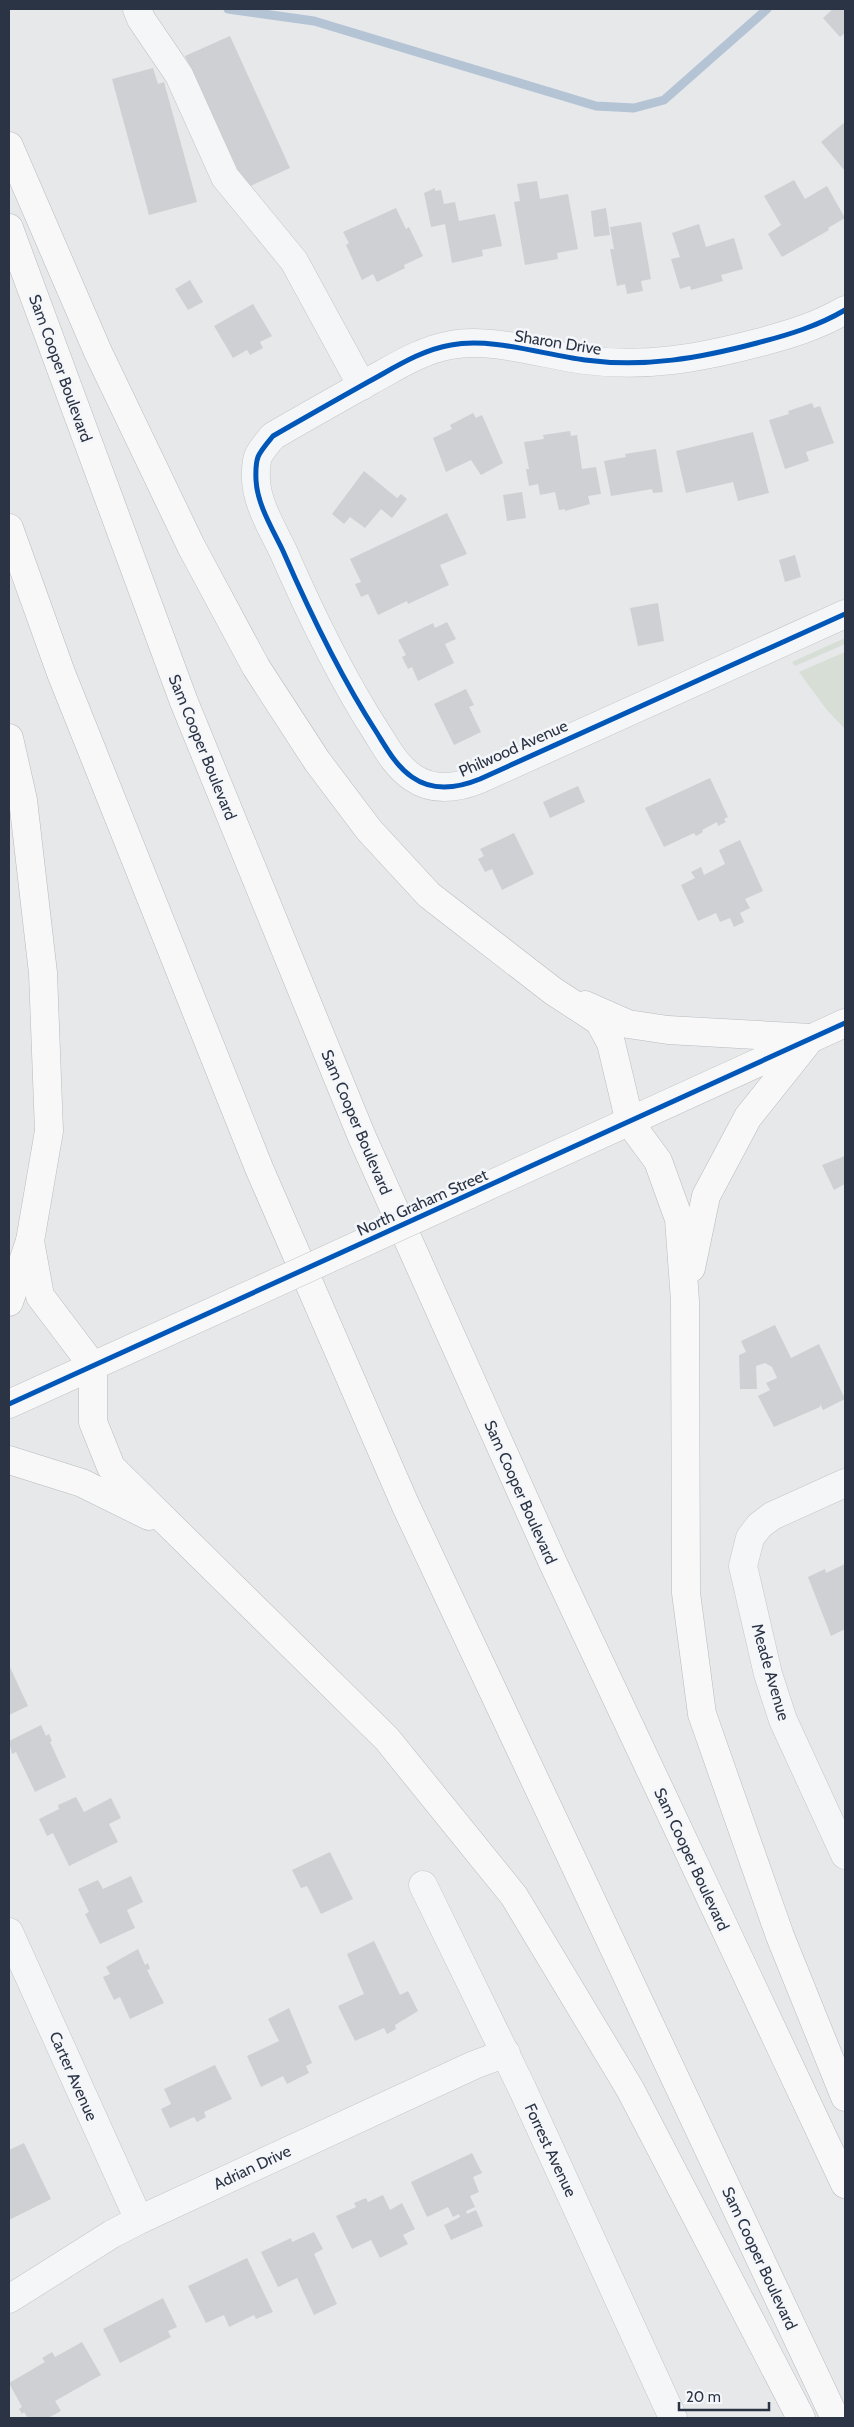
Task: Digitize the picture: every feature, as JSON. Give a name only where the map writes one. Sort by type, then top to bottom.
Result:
[{"type":"main road","points":[[9,146],[98,352],[186,537],[256,667],[317,761],[369,830],[429,895],[553,991],[599,1021],[611,1043],[630,1123],[658,1161],[679,1219],[685,1301],[686,1593],[702,1714],[780,1936],[845,2096]]},
{"type":"main road","name":"Sam Cooper Boulevard","points":[[9,228],[184,702],[362,1137],[553,1563],[845,2184]]},
{"type":"main road","name":"Sam Cooper Boulevard","points":[[9,528],[61,673],[258,1168],[389,1467],[836,2418]]},
{"type":"main road","points":[[9,738],[23,800],[43,993],[49,1131],[30,1240],[9,1302]]},
{"type":"main road","points":[[553,991],[628,1024],[708,1034],[811,1038]]},
{"type":"main road","name":"North Graham Street","points":[[9,1404],[630,1123],[845,1023]]},
{"type":"main road","points":[[685,1301],[706,1196],[748,1117],[811,1038]]},
{"type":"main road","points":[[30,1240],[40,1296],[93,1366],[94,1422],[111,1467],[387,1739],[514,1896],[630,2088],[801,2418]]},
{"type":"main road","points":[[9,1460],[82,1483],[169,1526]]},
{"type":"street","points":[[139,14],[179,75],[225,177],[294,261],[362,386]]},
{"type":"street","name":"Sharon Drive","points":[[258,453],[273,436],[407,360],[451,345],[468,343],[517,348],[620,364],[662,363],[709,356],[794,333],[845,310]]},
{"type":"street","name":"Philwood Avenue","points":[[258,453],[256,482],[264,508],[300,591],[359,706],[395,762],[411,777],[427,786],[462,786],[480,779],[845,614]]},
{"type":"street","name":"Meade Avenue","points":[[845,1483],[772,1516],[759,1526],[750,1538],[743,1566],[768,1674],[783,1720],[845,1855]]},
{"type":"street","name":"Forrest Avenue","points":[[423,1885],[506,2053],[673,2418]]},
{"type":"street","name":"Carter Avenue","points":[[9,1932],[139,2220]]},
{"type":"street","name":"Adrian Drive","points":[[9,2299],[112,2234],[139,2220],[465,2069],[506,2053]]},
{"type":"shaded area","points":[[845,638],[845,644],[795,666],[792,662]]},
{"type":"shaded area","points":[[845,652],[845,729],[827,710],[799,672]]},
{"type":"building","points":[[833,9],[845,9],[845,33],[840,37],[823,18]]},
{"type":"building","points":[[230,36],[290,168],[246,188],[185,56]]},
{"type":"building","points":[[153,68],[158,84],[164,82],[197,202],[149,215],[112,79]]},
{"type":"building","points":[[845,122],[845,171],[821,142]]},
{"type":"building","points":[[794,180],[805,199],[827,186],[845,218],[828,228],[829,230],[782,257],[768,234],[781,225],[764,196]]},
{"type":"building","points":[[537,181],[540,199],[568,194],[578,249],[557,253],[558,259],[525,265],[514,202],[520,201],[517,184]]},
{"type":"building","points":[[435,188],[435,191],[441,190],[444,204],[455,202],[459,221],[495,214],[502,246],[482,250],[483,256],[452,263],[445,224],[431,227],[424,193]]},
{"type":"building","points":[[396,208],[406,229],[409,227],[423,256],[404,265],[405,268],[377,282],[373,274],[362,280],[346,245],[349,243],[343,232]]},
{"type":"building","points":[[606,208],[610,235],[594,237],[591,211]]},
{"type":"building","points":[[641,222],[651,279],[641,281],[643,291],[627,294],[625,284],[617,286],[610,249],[614,249],[610,227]]},
{"type":"building","points":[[699,224],[706,247],[734,238],[743,269],[721,275],[723,281],[691,290],[690,286],[680,289],[671,259],[680,257],[672,233]]},
{"type":"building","points":[[190,280],[203,302],[188,310],[175,289]]},
{"type":"building","points":[[253,304],[272,336],[260,342],[263,348],[250,355],[247,350],[233,358],[214,326]]},
{"type":"building","points":[[812,403],[814,408],[820,406],[834,443],[806,452],[809,461],[785,469],[769,420],[789,414],[788,411]]},
{"type":"building","points":[[473,413],[476,418],[482,415],[503,463],[481,475],[471,460],[446,472],[433,438],[452,429],[450,425]]},
{"type":"building","points":[[570,431],[571,436],[577,435],[582,469],[596,467],[601,494],[588,496],[590,504],[565,511],[565,509],[559,510],[555,492],[540,495],[538,484],[529,486],[526,469],[529,469],[524,442],[544,439],[543,435]]},
{"type":"building","points":[[753,432],[769,493],[738,501],[733,482],[686,493],[676,451]]},
{"type":"building","points":[[656,449],[663,492],[653,493],[652,489],[611,496],[604,461],[626,457],[625,454]]},
{"type":"building","points":[[364,471],[397,498],[401,494],[407,499],[392,518],[381,509],[365,528],[350,517],[344,524],[332,514]]},
{"type":"building","points":[[522,492],[526,518],[507,521],[503,495]]},
{"type":"building","points":[[447,513],[467,554],[440,565],[449,585],[408,604],[407,601],[378,615],[368,594],[361,597],[355,584],[361,582],[350,559]]},
{"type":"building","points":[[795,555],[801,577],[785,582],[779,560]]},
{"type":"building","points":[[658,603],[664,641],[638,646],[630,608]]},
{"type":"building","points":[[447,622],[456,639],[445,644],[454,663],[418,681],[412,667],[408,669],[402,657],[406,655],[398,640],[433,623],[435,628]]},
{"type":"building","points":[[466,689],[474,705],[469,707],[481,732],[454,745],[434,704]]},
{"type":"building","points":[[710,778],[728,817],[724,819],[726,822],[718,826],[717,822],[702,830],[703,832],[696,836],[694,833],[664,847],[645,808]]},
{"type":"building","points":[[578,786],[585,802],[550,818],[543,802]]},
{"type":"building","points":[[514,833],[534,874],[502,890],[492,869],[485,872],[478,859],[484,856],[480,849]]},
{"type":"building","points":[[740,840],[763,891],[745,899],[750,908],[740,913],[744,922],[734,927],[730,918],[720,922],[716,913],[698,921],[681,885],[695,878],[691,872],[701,867],[704,875],[725,864],[719,850]]},
{"type":"building","points":[[845,1156],[845,1184],[834,1190],[822,1165]]},
{"type":"building","points":[[775,1325],[791,1358],[819,1344],[845,1399],[823,1410],[820,1404],[820,1407],[774,1427],[758,1396],[770,1390],[766,1383],[777,1378],[772,1367],[765,1363],[756,1366],[757,1389],[740,1389],[739,1355],[746,1352],[741,1341]]},
{"type":"building","points":[[845,1564],[845,1629],[831,1636],[808,1577],[825,1569],[826,1573]]},
{"type":"building","points":[[9,1665],[28,1706],[9,1715]]},
{"type":"building","points":[[41,1725],[46,1736],[49,1734],[52,1741],[50,1742],[66,1777],[35,1792],[16,1752],[12,1754],[9,1741]]},
{"type":"building","points":[[76,1797],[84,1812],[111,1798],[121,1818],[109,1824],[118,1842],[69,1866],[53,1833],[47,1836],[39,1819],[59,1809],[58,1805]]},
{"type":"building","points":[[330,1852],[353,1899],[321,1914],[307,1886],[301,1888],[292,1870]]},
{"type":"building","points":[[131,1876],[143,1902],[127,1910],[135,1928],[100,1944],[85,1914],[89,1912],[78,1889],[98,1880],[103,1889]]},
{"type":"building","points":[[374,1941],[400,1995],[408,1991],[418,2011],[395,2025],[396,2029],[387,2034],[384,2028],[355,2041],[338,2006],[364,1994],[347,1954]]},
{"type":"building","points":[[138,1949],[145,1965],[148,1963],[150,1969],[147,1970],[164,2003],[130,2019],[120,1997],[114,2000],[103,1977],[110,1974],[106,1967]]},
{"type":"building","points":[[289,2008],[312,2063],[306,2066],[309,2073],[287,2084],[283,2076],[261,2087],[247,2056],[279,2041],[268,2019]]},
{"type":"building","points":[[215,2065],[232,2099],[204,2112],[206,2117],[197,2122],[194,2117],[170,2128],[161,2109],[171,2104],[164,2089]]},
{"type":"building","points":[[24,2143],[51,2199],[9,2220],[9,2150]]},
{"type":"building","points":[[472,2153],[482,2173],[473,2177],[479,2192],[470,2196],[475,2207],[466,2211],[467,2214],[476,2210],[483,2226],[451,2240],[444,2225],[460,2217],[459,2214],[453,2217],[448,2207],[427,2217],[411,2182]]},
{"type":"building","points":[[383,2195],[390,2210],[402,2203],[415,2229],[403,2235],[408,2244],[380,2258],[371,2240],[352,2249],[336,2216],[356,2207],[354,2203],[366,2198],[368,2202]]},
{"type":"building","points":[[314,2232],[323,2249],[314,2254],[337,2304],[314,2315],[297,2278],[278,2287],[261,2252],[291,2238],[292,2242]]},
{"type":"building","points":[[247,2258],[273,2312],[256,2319],[254,2315],[229,2327],[224,2315],[206,2323],[188,2286]]},
{"type":"building","points":[[163,2298],[177,2327],[168,2331],[171,2337],[120,2363],[103,2329]]},
{"type":"building","points":[[82,2342],[101,2375],[55,2401],[61,2411],[48,2418],[28,2418],[24,2412],[22,2414],[19,2409],[22,2407],[9,2383],[45,2362],[42,2358],[52,2352],[55,2357]]},
{"type":"waterway","points":[[228,9],[314,21],[596,106],[634,108],[664,100],[767,9]]},
{"type":"cycle path","points":[[845,310],[802,330],[780,337],[715,353],[651,362],[629,363],[585,360],[483,343],[440,347],[398,365],[273,436],[258,456],[256,472],[257,489],[266,517],[315,621],[350,689],[384,745],[397,762],[406,773],[428,785],[446,787],[463,785],[480,779],[845,614]]},
{"type":"cycle path","points":[[9,1404],[845,1023]]}]
